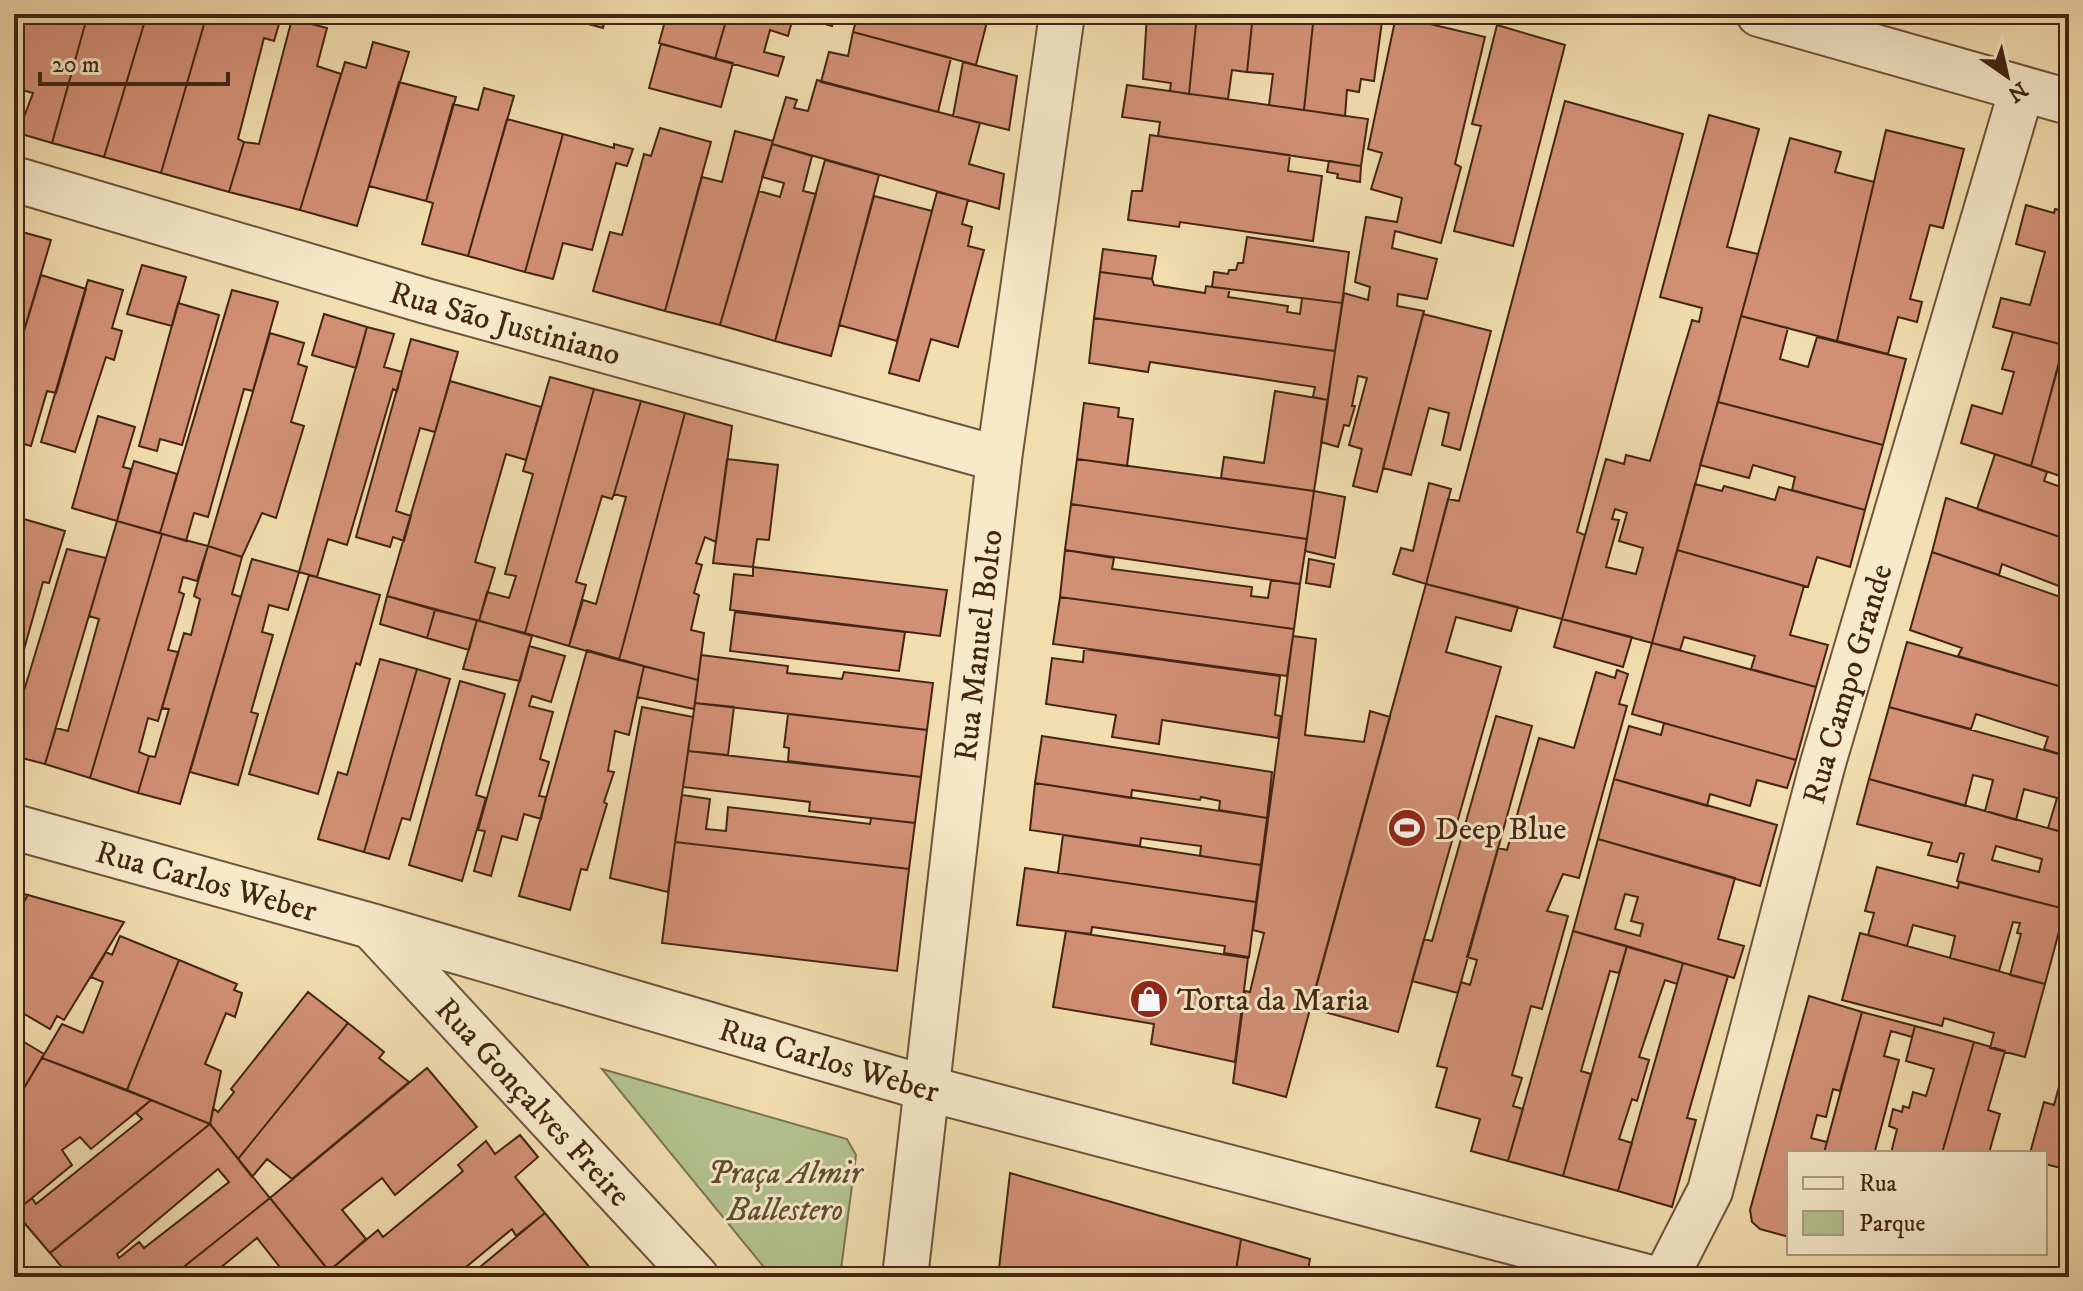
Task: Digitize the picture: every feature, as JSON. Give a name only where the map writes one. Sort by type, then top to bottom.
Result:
[{"type":"street","name":"Rua Manuel Bolto","points":[[905,1277],[999,459],[1062,14]]},
{"type":"street","points":[[1759,14],[2069,102]]},
{"type":"street","name":"Rua Campo Grande","points":[[1666,1277],[1710,1191],[1823,763],[2022,89]]},
{"type":"street","name":"Rua São Justiniano","points":[[14,179],[426,301],[999,459]]},
{"type":"street","name":"Rua Carlos Weber","points":[[14,827],[371,926],[929,1089],[1647,1277]]},
{"type":"street","name":"Rua Gonçalves Freire","points":[[371,926],[696,1277]]},
{"type":"green space","name":"Praça Almir Ballestero","points":[[602,1069],[847,1139],[856,1155],[840,1277],[772,1277]]},
{"type":"building","points":[[14,14],[27,14],[14,63]]},
{"type":"building","points":[[27,14],[88,14],[52,143],[18,133],[33,93],[14,88],[14,63]]},
{"type":"building","points":[[88,14],[147,14],[104,157],[52,143]]},
{"type":"building","points":[[147,14],[207,14],[161,173],[104,157]]},
{"type":"building","points":[[207,14],[282,14],[274,41],[264,38],[238,139],[244,142],[229,192],[161,173]]},
{"type":"building","points":[[551,14],[606,14],[603,28]]},
{"type":"building","points":[[667,14],[690,17],[691,14],[728,14],[715,59],[659,43]]},
{"type":"building","points":[[728,14],[794,14],[788,36],[770,30],[764,52],[784,57],[778,76],[715,59]]},
{"type":"building","points":[[808,14],[835,14],[832,26],[807,19]]},
{"type":"building","points":[[858,14],[989,14],[976,65],[853,32]]},
{"type":"building","points":[[1147,14],[1197,14],[1189,94],[1170,91],[1171,83],[1143,79]]},
{"type":"building","points":[[1197,14],[1253,14],[1247,72],[1232,70],[1228,99],[1189,94]]},
{"type":"building","points":[[1253,14],[1314,14],[1304,110],[1269,105],[1273,74],[1247,72]]},
{"type":"building","points":[[1314,14],[1383,14],[1374,81],[1361,79],[1359,92],[1347,90],[1345,116],[1304,110]]},
{"type":"building","points":[[1396,16],[1485,37],[1455,164],[1461,167],[1441,243],[1395,231],[1392,248],[1437,259],[1427,299],[1398,294],[1397,306],[1424,311],[1377,492],[1353,486],[1362,449],[1349,445],[1367,378],[1358,376],[1352,406],[1355,406],[1349,426],[1344,425],[1338,447],[1321,442],[1344,293],[1368,300],[1370,287],[1355,282],[1366,217],[1397,222],[1402,198],[1371,189],[1382,153],[1368,149]]},
{"type":"building","points":[[292,19],[327,28],[317,66],[341,74],[300,210],[229,192],[244,142],[259,144]]},
{"type":"building","points":[[1497,25],[1565,45],[1513,246],[1454,231],[1481,126],[1472,124]]},
{"type":"building","points":[[853,32],[951,58],[938,112],[821,82],[829,52],[848,56]]},
{"type":"building","points":[[373,42],[409,52],[357,226],[300,210],[345,62],[366,68]]},
{"type":"building","points":[[661,44],[733,63],[721,107],[649,88]]},
{"type":"building","points":[[963,62],[1017,76],[1009,130],[953,116]]},
{"type":"building","points":[[817,80],[980,123],[969,164],[1004,174],[999,209],[772,144],[786,97],[797,100],[794,108],[808,111]]},
{"type":"building","points":[[399,82],[456,97],[426,201],[369,186]]},
{"type":"building","points":[[1127,85],[1368,119],[1361,166],[1158,136],[1160,122],[1122,117]]},
{"type":"building","points":[[484,88],[514,96],[468,256],[422,244],[433,203],[426,201],[453,104],[478,110]]},
{"type":"building","points":[[1565,101],[1683,134],[1577,532],[1585,535],[1562,619],[1426,584],[1448,499],[1459,501]]},
{"type":"building","points":[[1709,115],[1759,129],[1727,247],[1758,254],[1652,643],[1562,619],[1606,459],[1624,464],[1626,455],[1650,461],[1692,320],[1699,322],[1702,308],[1660,297]],"holes":[[[1615,509],[1627,513],[1619,541],[1643,548],[1636,574],[1606,567],[1619,520],[1612,519]]]},
{"type":"building","points":[[507,119],[563,134],[525,272],[468,256]]},
{"type":"building","points":[[660,128],[711,142],[665,311],[593,291],[610,232],[622,235],[644,154],[651,156]]},
{"type":"building","points":[[1886,130],[1964,149],[1943,228],[1930,225],[1910,299],[1922,302],[1917,322],[1898,317],[1888,354],[1837,341]]},
{"type":"building","points":[[735,131],[773,141],[720,325],[665,311],[702,177],[722,182]]},
{"type":"building","points":[[563,134],[614,148],[614,144],[633,149],[627,166],[616,163],[592,250],[563,243],[553,279],[525,272]]},
{"type":"building","points":[[1150,135],[1290,155],[1288,171],[1322,176],[1313,241],[1180,222],[1179,227],[1128,220],[1132,191],[1142,191]]},
{"type":"building","points":[[1790,138],[1841,152],[1835,172],[1874,182],[1837,341],[1741,316]]},
{"type":"building","points":[[772,144],[812,156],[803,191],[816,194],[775,341],[720,325],[759,191],[780,197],[784,183],[762,177]]},
{"type":"building","points":[[825,160],[879,175],[831,356],[775,341]]},
{"type":"building","points":[[1329,161],[1361,166],[1360,182],[1337,178],[1338,174],[1327,172]]},
{"type":"building","points":[[937,192],[968,200],[962,224],[972,227],[968,246],[984,250],[958,347],[931,339],[919,381],[889,373]]},
{"type":"building","points":[[874,196],[932,211],[897,341],[839,325]]},
{"type":"building","points":[[2026,205],[2054,213],[2055,209],[2069,212],[2069,325],[2064,345],[1993,327],[2001,298],[2030,305],[2045,252],[2016,244]]},
{"type":"building","points":[[14,232],[51,240],[14,364]]},
{"type":"building","points":[[1247,237],[1349,252],[1342,303],[1212,287],[1214,272],[1228,274],[1229,270],[1236,270],[1238,263],[1243,263]]},
{"type":"building","points":[[1103,249],[1156,256],[1152,279],[1100,272]]},
{"type":"building","points":[[142,265],[186,277],[172,326],[127,314]]},
{"type":"building","points":[[1100,272],[1152,279],[1154,285],[1205,293],[1206,286],[1230,289],[1228,297],[1288,306],[1287,312],[1300,314],[1302,298],[1342,303],[1335,351],[1094,318]]},
{"type":"building","points":[[41,275],[86,289],[56,393],[47,391],[31,446],[14,441],[14,364]]},
{"type":"building","points":[[88,280],[123,290],[112,328],[122,331],[114,360],[106,357],[75,452],[41,442]]},
{"type":"building","points":[[232,290],[278,302],[253,391],[244,389],[208,517],[194,513],[186,541],[160,533]]},
{"type":"building","points":[[178,303],[219,315],[182,445],[160,439],[157,451],[139,446]]},
{"type":"building","points":[[324,314],[367,327],[356,368],[312,355]]},
{"type":"building","points":[[1423,314],[1491,331],[1460,450],[1442,445],[1449,413],[1429,408],[1411,475],[1383,468]]},
{"type":"building","points":[[1741,316],[1788,328],[1780,359],[1808,367],[1817,337],[1906,359],[1883,445],[1718,402]]},
{"type":"building","points":[[1094,318],[1335,351],[1328,400],[1313,397],[1315,387],[1150,362],[1148,372],[1089,363]]},
{"type":"building","points":[[2069,325],[2069,479],[2031,466]]},
{"type":"building","points":[[367,327],[394,334],[384,367],[402,372],[397,391],[393,389],[347,545],[328,539],[317,577],[299,572]]},
{"type":"building","points":[[2013,332],[2064,345],[2031,466],[1961,443],[1972,405],[2002,414],[2014,372],[2002,369]]},
{"type":"building","points":[[270,333],[304,343],[298,364],[307,367],[291,422],[304,426],[276,518],[262,513],[242,557],[208,546]]},
{"type":"building","points":[[411,339],[458,352],[435,432],[420,428],[396,511],[411,516],[404,541],[393,537],[390,547],[356,537]]},
{"type":"building","points":[[550,377],[594,389],[525,633],[479,621],[487,592],[509,598],[516,576],[505,574],[533,474],[523,471]]},
{"type":"building","points":[[450,381],[541,407],[526,460],[506,454],[475,562],[495,568],[479,621],[387,596]]},
{"type":"building","points":[[594,389],[641,401],[614,494],[612,499],[602,496],[576,582],[586,585],[569,646],[525,633]]},
{"type":"building","points":[[1275,391],[1328,400],[1314,491],[1221,478],[1224,457],[1264,463]]},
{"type":"building","points":[[641,401],[685,413],[619,660],[569,646],[583,600],[596,604],[626,497],[614,494]]},
{"type":"building","points":[[1718,402],[1883,445],[1865,510],[1792,490],[1795,477],[1753,465],[1749,478],[1700,465]]},
{"type":"building","points":[[1084,403],[1119,408],[1118,417],[1133,419],[1127,466],[1077,459]]},
{"type":"building","points":[[685,413],[732,426],[716,542],[705,537],[696,563],[702,565],[694,593],[699,595],[691,630],[704,633],[698,680],[619,660]]},
{"type":"building","points":[[98,416],[135,427],[123,467],[131,469],[117,521],[72,508]]},
{"type":"building","points":[[1995,454],[2047,472],[2044,481],[2069,490],[2069,540],[1977,509]]},
{"type":"building","points":[[727,459],[778,465],[769,540],[757,539],[753,567],[713,563]]},
{"type":"building","points":[[1077,459],[1314,491],[1307,539],[1071,504]]},
{"type":"building","points":[[134,461],[177,474],[160,533],[117,521]]},
{"type":"building","points":[[1429,483],[1451,489],[1426,584],[1393,574],[1401,548],[1413,551]]},
{"type":"building","points":[[1695,484],[1722,491],[1724,486],[1775,500],[1779,487],[1865,510],[1850,567],[1817,557],[1808,587],[1677,550]]},
{"type":"building","points":[[1314,491],[1345,497],[1335,558],[1305,551]]},
{"type":"building","points":[[14,492],[24,495],[14,529]]},
{"type":"building","points":[[1946,498],[2069,540],[2069,590],[2002,564],[1999,575],[1932,552]]},
{"type":"building","points":[[1071,504],[1307,539],[1300,584],[1065,550]]},
{"type":"building","points":[[17,517],[65,531],[49,583],[43,582],[14,685],[14,529]]},
{"type":"building","points":[[117,521],[162,534],[90,778],[45,764],[56,728],[68,731],[99,619],[89,616]]},
{"type":"building","points":[[162,534],[208,546],[197,581],[183,577],[179,592],[184,594],[168,650],[178,652],[158,721],[148,718],[139,752],[149,756],[138,793],[90,778]]},
{"type":"building","points":[[208,546],[242,557],[232,594],[241,597],[180,804],[138,793],[149,756],[155,757],[169,709],[162,708],[184,633],[191,635],[200,599],[194,596]]},
{"type":"building","points":[[67,549],[106,558],[45,764],[14,756],[24,719],[16,717]]},
{"type":"building","points":[[1065,550],[1114,558],[1112,569],[1252,587],[1251,596],[1268,598],[1271,580],[1300,584],[1294,629],[1060,597]]},
{"type":"building","points":[[1677,550],[1804,586],[1790,635],[1828,645],[1816,687],[1751,669],[1755,656],[1684,637],[1680,650],[1652,643]]},
{"type":"building","points":[[1932,552],[2069,600],[2069,689],[1958,656],[1962,648],[1910,630]]},
{"type":"building","points":[[252,559],[299,572],[288,610],[269,605],[262,632],[273,635],[251,712],[258,714],[238,785],[190,772]]},
{"type":"building","points":[[1309,559],[1334,564],[1330,587],[1306,583]]},
{"type":"building","points":[[753,567],[947,590],[940,636],[730,610],[734,574],[753,576]]},
{"type":"building","points":[[309,575],[380,595],[360,665],[356,663],[318,794],[249,774]]},
{"type":"building","name":"Deep Blue","points":[[1426,584],[1518,607],[1511,631],[1456,617],[1446,652],[1501,667],[1398,1032],[1310,1008]]},
{"type":"building","points":[[387,596],[435,610],[427,638],[380,624]]},
{"type":"building","points":[[1060,597],[1294,629],[1287,676],[1053,644]]},
{"type":"building","points":[[435,610],[477,620],[469,650],[427,638]]},
{"type":"building","points":[[735,612],[905,632],[899,671],[730,651]]},
{"type":"building","points":[[1562,619],[1632,637],[1623,667],[1554,647]]},
{"type":"building","points":[[477,620],[532,636],[520,681],[463,669]]},
{"type":"building","points":[[1293,636],[1316,639],[1305,735],[1364,742],[1370,711],[1390,717],[1286,1097],[1233,1083],[1245,991],[1250,992],[1264,933],[1253,930]]},
{"type":"building","points":[[1907,642],[2069,689],[2069,757],[2044,749],[2048,737],[1976,714],[1971,729],[1889,707]]},
{"type":"building","points":[[1652,643],[1816,687],[1796,760],[1632,714]]},
{"type":"building","points":[[529,646],[565,656],[551,702],[532,696],[529,706],[553,712],[540,759],[549,762],[539,796],[546,797],[541,819],[524,814],[517,840],[502,836],[491,876],[474,871],[485,831],[478,830]]},
{"type":"building","points":[[1084,649],[1280,676],[1275,715],[1281,716],[1278,738],[1162,720],[1159,744],[1112,737],[1116,715],[1046,704],[1052,658],[1083,662]]},
{"type":"building","points":[[587,650],[644,666],[629,735],[615,731],[608,771],[614,772],[604,802],[607,804],[587,870],[581,869],[570,910],[519,896]]},
{"type":"building","points":[[701,655],[788,666],[787,673],[842,679],[844,672],[933,683],[927,730],[695,703]]},
{"type":"building","points":[[380,659],[417,669],[364,852],[318,839],[338,772],[347,775]]},
{"type":"building","points":[[644,666],[698,680],[694,709],[637,697]]},
{"type":"building","points":[[417,669],[450,679],[410,820],[402,818],[389,859],[364,852]]},
{"type":"building","points":[[1617,670],[1628,674],[1619,704],[1627,706],[1579,878],[1563,874],[1547,911],[1568,916],[1542,1009],[1531,1006],[1512,1075],[1522,1078],[1513,1106],[1523,1109],[1508,1161],[1471,1151],[1480,1119],[1436,1107],[1447,1068],[1437,1066],[1461,982],[1470,985],[1477,960],[1467,957],[1498,848],[1507,850],[1539,738],[1574,748],[1596,672],[1615,678]]},
{"type":"building","points":[[460,681],[505,694],[476,795],[486,798],[462,881],[409,865]]},
{"type":"building","points":[[695,703],[734,707],[728,755],[688,751]]},
{"type":"building","points":[[642,707],[693,717],[668,892],[610,878]]},
{"type":"building","points":[[1889,707],[2069,757],[2069,834],[2048,828],[2057,798],[2024,789],[2016,820],[1985,811],[1993,780],[1973,775],[1965,806],[1869,779]]},
{"type":"building","points":[[788,714],[927,730],[921,777],[788,761],[789,748],[784,747]]},
{"type":"building","points":[[1496,716],[1532,726],[1458,993],[1412,981],[1424,939],[1432,941]]},
{"type":"building","points":[[1664,723],[1796,760],[1787,788],[1757,780],[1750,806],[1710,794],[1707,806],[1614,779],[1629,726],[1661,735]]},
{"type":"building","points":[[1042,736],[1272,772],[1267,818],[1219,810],[1220,801],[1201,797],[1200,800],[1132,790],[1131,798],[1035,783]]},
{"type":"building","points":[[688,751],[921,777],[915,823],[809,811],[810,802],[683,787]]},
{"type":"building","points":[[1614,779],[1777,825],[1760,886],[1598,839]]},
{"type":"building","points":[[1869,779],[2069,834],[2069,893],[2065,909],[1957,881],[1964,854],[1960,853],[1957,862],[1928,855],[1932,843],[1857,824]],"holes":[[[1996,846],[2042,859],[2039,872],[1992,860]]]},
{"type":"building","points":[[1035,783],[1267,818],[1261,865],[1200,856],[1201,846],[1141,838],[1140,846],[1030,830]]},
{"type":"building","points":[[682,795],[710,799],[706,829],[726,831],[728,807],[870,824],[871,818],[915,823],[909,869],[675,842]]},
{"type":"building","points":[[1063,835],[1261,865],[1256,902],[1058,873]]},
{"type":"building","points":[[1598,839],[1735,878],[1718,939],[1744,946],[1734,978],[1573,931]],"holes":[[[1625,894],[1638,897],[1631,921],[1643,924],[1640,936],[1615,929]]]},
{"type":"building","points":[[675,842],[909,869],[897,971],[662,943]]},
{"type":"building","points":[[1877,867],[1958,888],[1959,882],[2065,909],[2045,984],[2010,975],[2021,934],[2017,933],[2020,923],[2013,922],[1999,971],[1950,958],[1955,936],[1913,925],[1907,946],[1868,935],[1874,913],[1865,911]]},
{"type":"building","points":[[1025,868],[1256,902],[1249,957],[1224,953],[1225,946],[1092,927],[1091,934],[1017,925]]},
{"type":"building","points":[[14,892],[28,895],[14,919]]},
{"type":"building","points":[[28,895],[124,922],[64,1020],[57,1016],[50,1029],[14,1008],[14,919]]},
{"type":"building","name":"Torta da Maria","points":[[1066,931],[1248,958],[1235,1062],[1151,1044],[1154,1024],[1053,1007]]},
{"type":"building","points":[[1573,931],[1627,946],[1619,973],[1610,971],[1581,1071],[1591,1074],[1563,1176],[1508,1161]]},
{"type":"building","points":[[1860,933],[2045,984],[2025,1057],[1990,1048],[1994,1033],[1944,1018],[1942,1026],[1842,1000]]},
{"type":"building","points":[[120,936],[179,960],[127,1090],[42,1058],[62,1024],[83,1033],[103,982],[91,977],[106,952],[112,955]]},
{"type":"building","points":[[1627,946],[1683,963],[1677,984],[1665,980],[1639,1057],[1649,1060],[1637,1101],[1632,1099],[1619,1139],[1632,1143],[1618,1191],[1563,1176]]},
{"type":"building","points":[[179,960],[237,984],[234,990],[242,993],[235,1017],[226,1013],[205,1064],[221,1071],[210,1124],[127,1090]]},
{"type":"building","points":[[1683,963],[1728,976],[1687,1118],[1696,1120],[1672,1207],[1618,1191]]},
{"type":"building","points":[[308,992],[348,1023],[238,1159],[210,1124],[213,1108],[218,1112],[234,1092],[231,1089]]},
{"type":"building","points":[[1809,996],[1862,1012],[1840,1091],[1833,1089],[1826,1117],[1817,1115],[1811,1138],[1827,1142],[1825,1151],[1787,1151],[1787,1236],[1760,1229],[1752,1222],[1750,1210]]},
{"type":"building","points":[[2069,1004],[2069,1043],[2060,1041]]},
{"type":"building","points":[[1862,1012],[1915,1026],[1912,1037],[1891,1031],[1884,1056],[1899,1060],[1875,1151],[1825,1151]]},
{"type":"building","points":[[348,1023],[384,1052],[379,1058],[409,1082],[292,1179],[267,1159],[252,1177],[238,1159]]},
{"type":"building","points":[[1915,1026],[1974,1042],[1943,1151],[1892,1151],[1897,1129],[1889,1126],[1893,1109],[1902,1112],[1903,1106],[1909,1108],[1913,1092],[1926,1096],[1934,1069],[1906,1061]]},
{"type":"building","points":[[14,1036],[44,1054],[14,1105]]},
{"type":"building","points":[[1974,1042],[2005,1051],[1988,1110],[2000,1114],[1990,1151],[1943,1151]]},
{"type":"building","points":[[2069,1050],[2069,1183],[2065,1169],[2047,1164],[2047,1151],[2031,1151],[2044,1102],[2054,1105]]},
{"type":"building","points":[[42,1058],[151,1100],[91,1149],[80,1137],[62,1150],[72,1165],[15,1212],[14,1105]]},
{"type":"building","points":[[427,1068],[477,1127],[395,1195],[382,1178],[342,1210],[366,1239],[329,1271],[270,1198]]},
{"type":"building","points":[[151,1100],[210,1124],[50,1253],[15,1212],[32,1198],[36,1204],[142,1119],[136,1113]]},
{"type":"building","points":[[210,1124],[270,1198],[171,1277],[70,1277],[50,1253]],"holes":[[[218,1169],[229,1182],[144,1248],[139,1242],[119,1258],[117,1254]]]},
{"type":"building","points":[[520,1135],[538,1157],[515,1177],[545,1213],[516,1236],[512,1229],[454,1277],[407,1277],[402,1272],[396,1277],[333,1277],[329,1271],[378,1230],[383,1237],[463,1171],[458,1165],[486,1141],[495,1154]]},
{"type":"building","points":[[1010,1173],[1241,1239],[1235,1277],[998,1277]]},
{"type":"building","points":[[270,1198],[329,1271],[322,1277],[265,1277],[279,1266],[257,1238],[209,1277],[171,1277]]},
{"type":"building","points":[[545,1213],[595,1274],[592,1277],[468,1277]]},
{"type":"building","points":[[1241,1239],[1310,1259],[1307,1277],[1235,1277]]},
{"type":"place","name":"Deep Blue","points":[[1407,828]]},
{"type":"place","name":"Torta da Maria","points":[[1149,999]]}]
